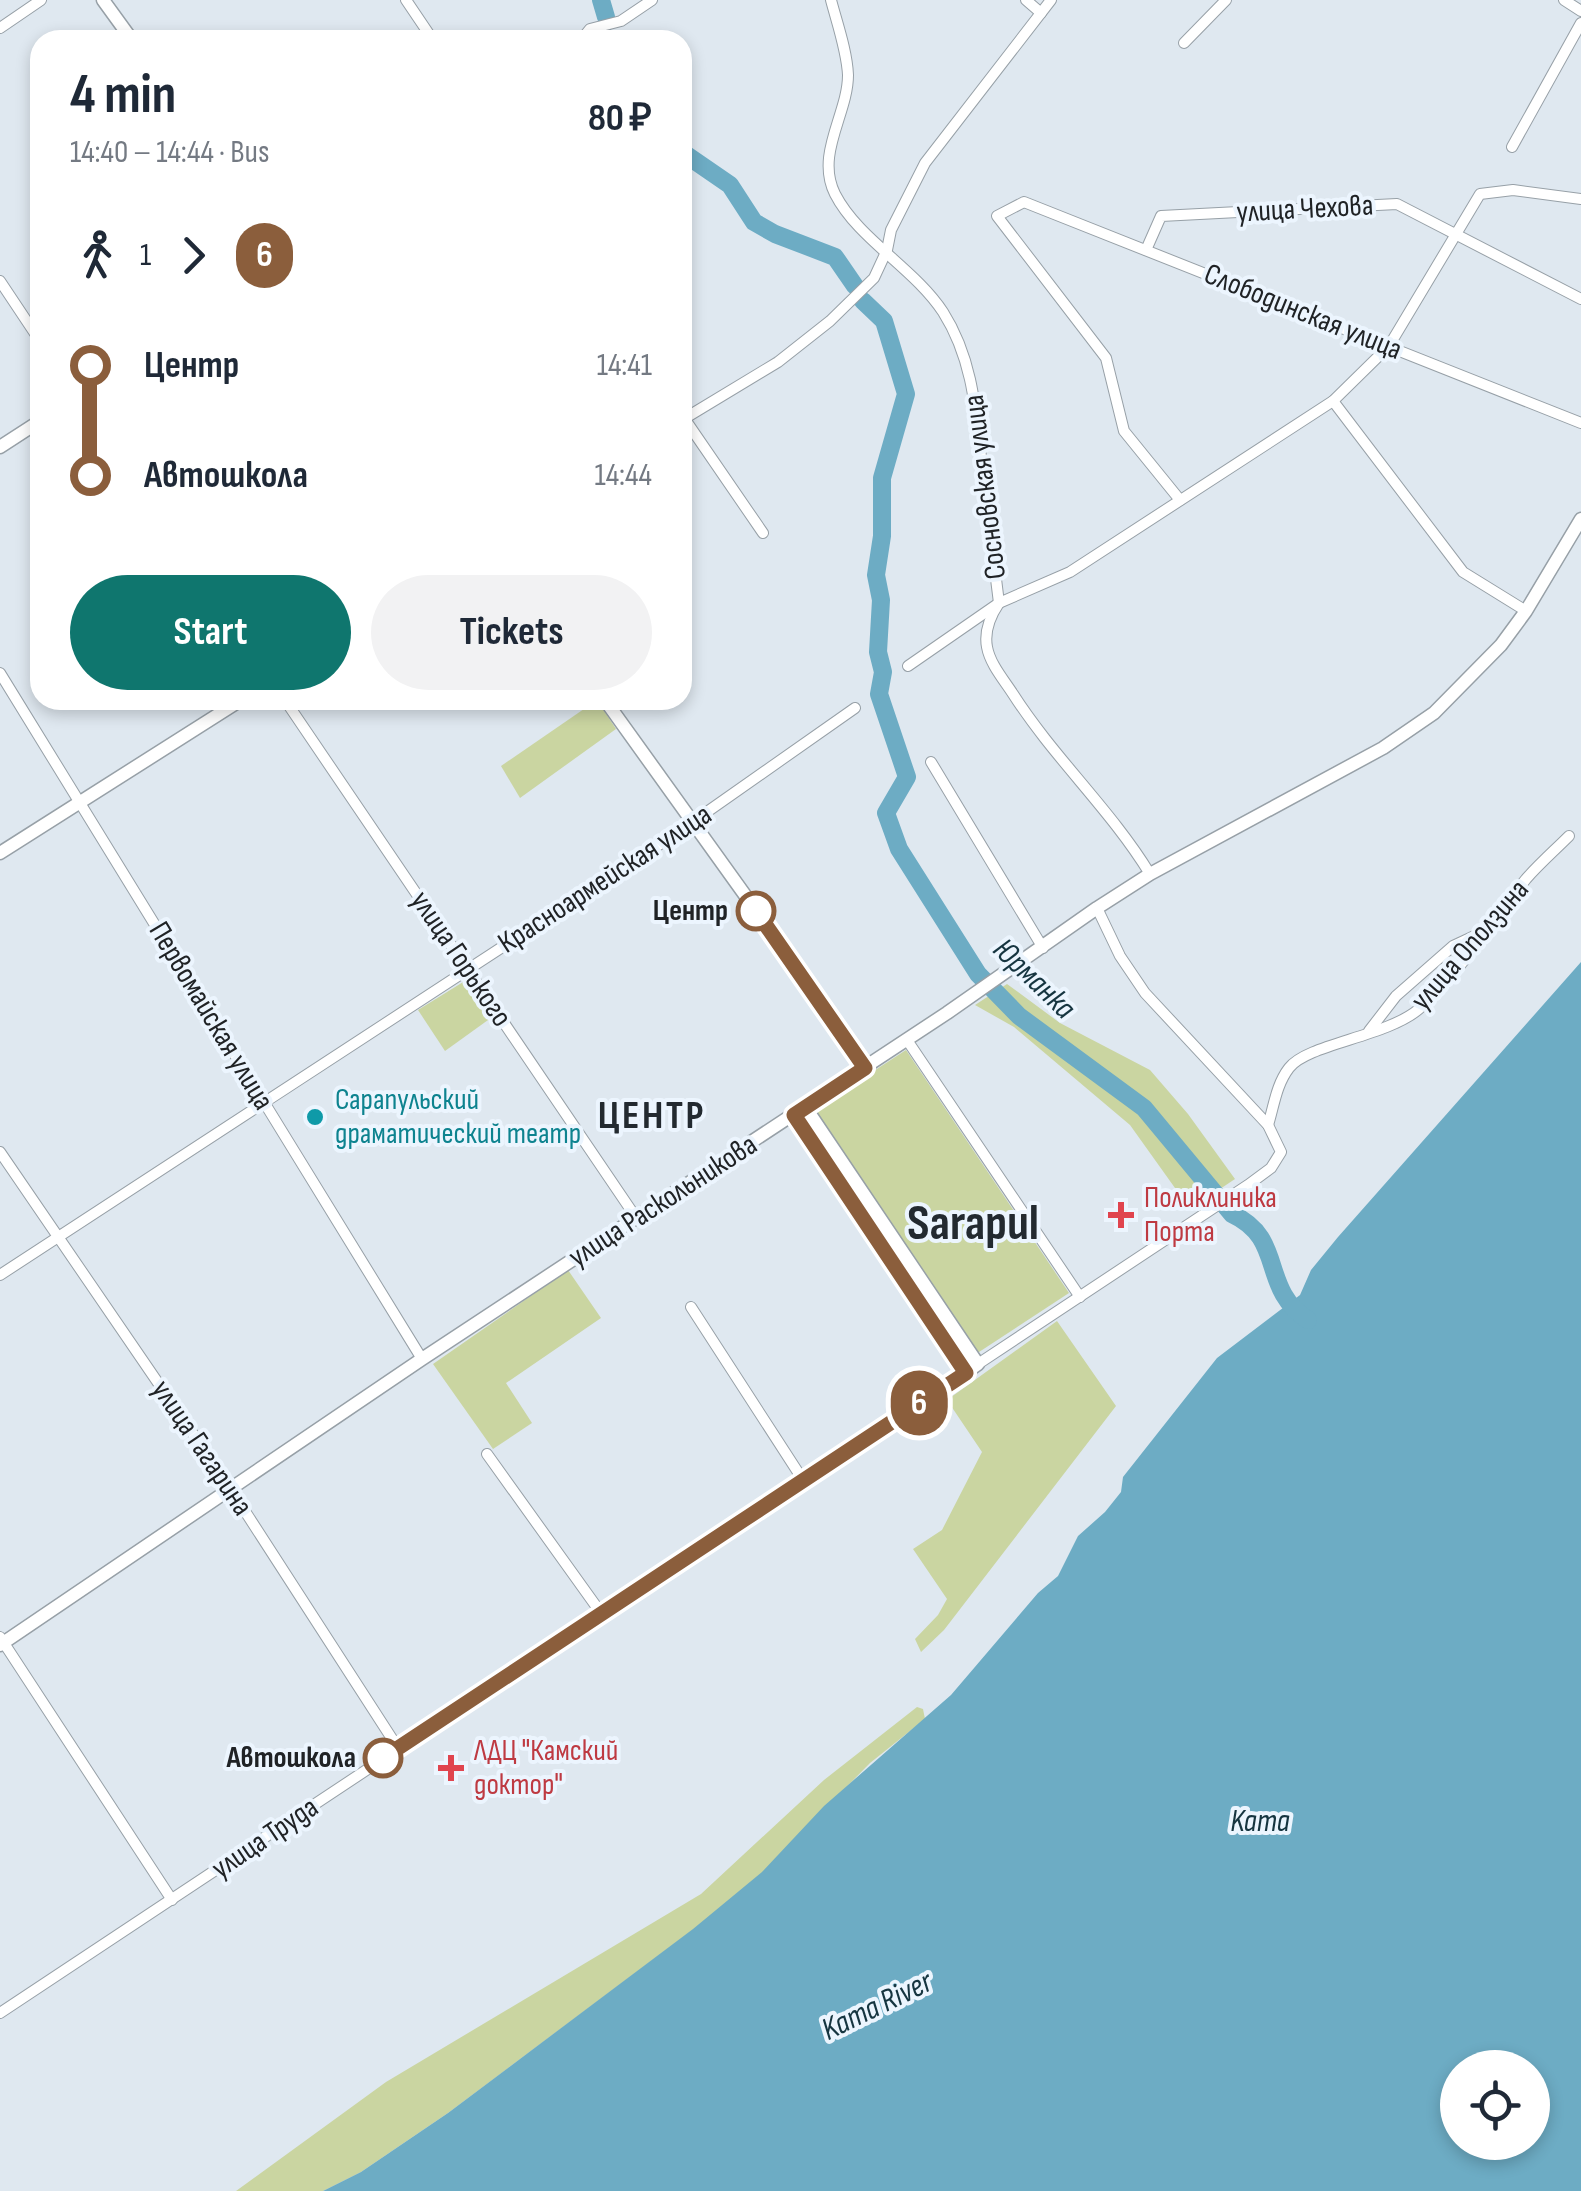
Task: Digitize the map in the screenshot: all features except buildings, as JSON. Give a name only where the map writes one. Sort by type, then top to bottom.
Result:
[{"type":"main road","points":[[103,0],[125,30]]},
{"type":"main road","points":[[0,447],[30,428]]},
{"type":"main road","name":"улица Раскольникова","points":[[1,1642],[422,1358],[800,1112],[1097,908],[1150,874],[1376,752],[1422,721],[1481,668],[1526,611],[1581,519]]},
{"type":"main road","points":[[0,853],[225,710]]},
{"type":"main road","points":[[612,710],[865,1068]]},
{"type":"main road","points":[[800,1112],[972,1369]]},
{"type":"street","points":[[0,28],[41,0]]},
{"type":"street","points":[[406,0],[426,30]]},
{"type":"street","points":[[589,30],[620,21],[652,0]]},
{"type":"street","name":"Сосновская улица","points":[[831,0],[848,72],[846,98],[832,138],[828,166],[834,192],[859,226],[887,250],[943,312],[971,372],[999,602],[987,630],[991,660],[1038,732],[1128,838],[1150,874]]},
{"type":"street","points":[[1026,0],[1040,13]]},
{"type":"street","points":[[692,413],[778,362],[830,321],[874,278],[891,230],[926,163],[1051,0]]},
{"type":"street","points":[[1184,43],[1226,0]]},
{"type":"street","points":[[1564,0],[1581,11]]},
{"type":"street","points":[[1512,147],[1581,23]]},
{"type":"street","points":[[908,666],[999,602],[1070,572],[1332,401],[1389,346],[1480,194],[1513,190],[1581,199]]},
{"type":"street","name":"Слободинская улица","points":[[1180,500],[1124,431],[1106,358],[996,216],[1024,202],[1581,423]]},
{"type":"street","name":"улица Чехова","points":[[1146,250],[1162,216],[1397,204],[1581,299]]},
{"type":"street","points":[[0,281],[30,326]]},
{"type":"street","points":[[1332,401],[1463,572],[1526,611]]},
{"type":"street","points":[[692,431],[763,533]]},
{"type":"street","name":"Первомайская улица","points":[[0,672],[422,1358]]},
{"type":"street","name":"Красноармейская улица","points":[[0,1275],[692,823],[855,708]]},
{"type":"street","name":"улица Горького","points":[[293,710],[637,1219]]},
{"type":"street","points":[[931,762],[1038,951]]},
{"type":"street","name":"улица Оползина","points":[[1080,1297],[1271,1168],[1282,1152],[1268,1126],[1278,1088],[1290,1067],[1311,1052],[1392,1026],[1416,1011],[1438,990],[1526,879],[1569,836]]},
{"type":"street","points":[[1097,908],[1120,956],[1145,993],[1268,1126]]},
{"type":"street","points":[[1351,1042],[1374,1027],[1396,996],[1454,946],[1487,929]]},
{"type":"street","points":[[907,1040],[1080,1297]]},
{"type":"street","name":"улица Гагарина","points":[[0,1152],[230,1488],[398,1748]]},
{"type":"street","name":"улица Труда","points":[[0,2013],[1080,1297]]},
{"type":"street","points":[[691,1307],[803,1480]]},
{"type":"street","points":[[487,1454],[601,1613]]},
{"type":"street","points":[[1,1642],[172,1900]]},
{"type":"green space","points":[[582,710],[604,710],[616,729],[520,798],[501,766]]},
{"type":"green space","points":[[468,979],[495,1015],[445,1051],[418,1010]]},
{"type":"green space","points":[[1007,984],[1060,1023],[1150,1070],[1235,1179],[1190,1209],[1130,1125],[1014,1027],[975,1005]]},
{"type":"green space","points":[[906,1050],[1069,1293],[976,1354],[814,1110]]},
{"type":"green space","points":[[568,1270],[601,1318],[506,1383],[532,1423],[493,1449],[433,1364]]},
{"type":"green space","points":[[1057,1321],[1116,1406],[944,1630],[921,1652],[915,1639],[947,1599],[913,1549],[942,1530],[982,1452],[947,1400]]},
{"type":"green space","points":[[917,1707],[923,1709],[925,1719],[870,1763],[763,1872],[694,1929],[448,2113],[361,2172],[323,2191],[236,2191],[386,2082],[701,1894],[824,1780]]},
{"type":"water","name":"Kama","points":[[1581,962],[1581,2191],[323,2191],[361,2172],[448,2113],[693,1929],[762,1872],[824,1806],[951,1695],[1038,1593],[1058,1576],[1078,1536],[1121,1492],[1123,1477],[1217,1358],[1300,1295],[1311,1270]]},
{"type":"waterway","name":"Юрманка","points":[[601,0],[606,17]]},
{"type":"waterway","name":"Юрманка","points":[[692,159],[730,185],[754,222],[835,257],[855,286]]},
{"type":"waterway","name":"Юрманка","points":[[863,301],[884,321],[906,394],[882,478],[882,536],[876,575],[881,600],[878,652],[883,672],[879,694],[907,777],[886,813],[899,849],[978,974],[1019,1016],[1144,1108],[1232,1214],[1249,1224],[1260,1237],[1283,1293],[1308,1320]]},
{"type":"bus line","name":"6","points":[[383,1758],[966,1373],[794,1115],[865,1068],[756,911]]},
{"type":"place","name":"Центр","points":[[756,911]]},
{"type":"place","name":"Сарапульский драматический театр","points":[[315,1117]]},
{"type":"place","name":"Поликлиника Порта","points":[[1121,1215]]},
{"type":"place","name":"Автошкола","points":[[383,1758]]},
{"type":"place","name":"ЛДЦ \"Камский доктор\"","points":[[451,1768]]},
{"type":"district","name":"ЦЕНТР","points":[[652,1116]]},
{"type":"district","name":"Sarapul","points":[[973,1224]]},
{"type":"water label","name":"Kama River","points":[[877,2006]]}]
